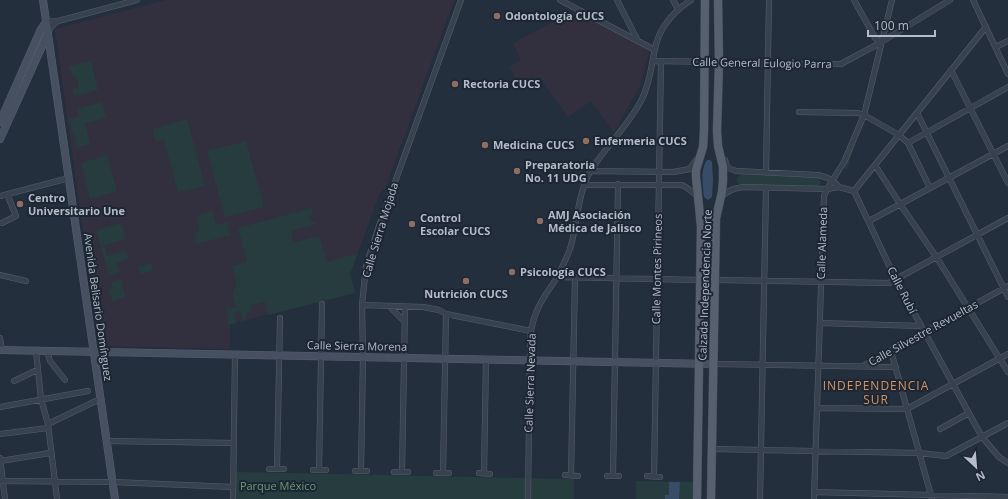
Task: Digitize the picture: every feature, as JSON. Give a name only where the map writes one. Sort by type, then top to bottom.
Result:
[{"type":"main road","name":"Avenida Belisario Domínguez","points":[[43,0],[115,499]]},
{"type":"main road","name":"Calzada Independencia Norte","points":[[697,499],[701,226],[696,170],[703,147],[704,131],[705,0]]},
{"type":"main road","name":"Calzada Independencia Norte","points":[[711,499],[716,218],[723,180],[723,167],[718,146],[717,131],[719,62],[718,0]]},
{"type":"main road","points":[[0,122],[2,113],[40,31],[46,22]]},
{"type":"main road","points":[[0,139],[48,33]]},
{"type":"main road","name":"Calle Sierra Morena","points":[[1,350],[713,364]]},
{"type":"street","points":[[46,22],[58,21],[137,0]]},
{"type":"street","name":"Calle Sierra Mojada","points":[[367,471],[358,471],[363,357],[362,305],[366,266],[379,226],[461,0]]},
{"type":"street","points":[[560,0],[637,39],[655,50]]},
{"type":"street","points":[[617,0],[637,39]]},
{"type":"street","points":[[673,0],[678,9]]},
{"type":"street","name":"Calle Sierra Nevada","points":[[528,499],[529,361],[531,331],[536,311],[556,278],[570,248],[577,222],[580,202],[591,171],[625,127],[637,108],[646,88],[659,36],[665,25],[678,9],[691,0]]},
{"type":"street","points":[[766,172],[769,0]]},
{"type":"street","points":[[854,0],[873,34],[881,42]]},
{"type":"street","name":"Calle Alameda","points":[[814,499],[823,203],[827,190],[844,162],[864,115],[892,0]]},
{"type":"street","name":"Calle General Eulogio Parra","points":[[653,61],[841,64],[881,42],[950,0]]},
{"type":"street","points":[[974,0],[1008,74]]},
{"type":"street","points":[[48,33],[51,27],[58,21]]},
{"type":"street","points":[[718,146],[723,152],[726,165],[729,169],[736,171],[826,176],[839,187],[854,192],[986,27]]},
{"type":"street","points":[[996,47],[1008,40]]},
{"type":"street","name":"Calle Montes Pirineos","points":[[647,476],[657,477],[656,363],[661,61]]},
{"type":"street","points":[[951,70],[1008,183]]},
{"type":"street","points":[[908,143],[1008,87]]},
{"type":"street","points":[[2,113],[12,112]]},
{"type":"street","points":[[799,112],[858,113],[899,135],[908,143],[930,188]]},
{"type":"street","points":[[917,113],[978,235],[1006,287],[1008,297]]},
{"type":"street","points":[[869,221],[1008,146]]},
{"type":"street","points":[[591,171],[674,172],[690,169],[703,147]]},
{"type":"street","points":[[875,165],[937,258],[1008,372]]},
{"type":"street","points":[[0,196],[69,178]]},
{"type":"street","points":[[618,184],[610,476],[619,476]]},
{"type":"street","points":[[585,185],[682,185],[698,196]]},
{"type":"street","points":[[720,200],[723,195],[735,188],[827,190],[839,187]]},
{"type":"street","points":[[760,499],[766,188]]},
{"type":"street","name":"Calle Rubí","points":[[854,192],[896,280],[982,437],[999,457],[1008,463]]},
{"type":"street","points":[[2,223],[16,216],[7,194]]},
{"type":"street","points":[[715,280],[889,284],[1008,218]]},
{"type":"street","points":[[0,275],[26,281]]},
{"type":"street","points":[[556,278],[701,280]]},
{"type":"street","points":[[572,475],[575,278]]},
{"type":"street","name":"Calle Silvestre Revueltas","points":[[713,364],[864,366],[1006,287]]},
{"type":"street","points":[[322,304],[316,470],[326,470]]},
{"type":"street","points":[[362,305],[433,308],[446,314],[531,331]]},
{"type":"street","points":[[389,306],[404,321]]},
{"type":"street","points":[[402,472],[405,306]]},
{"type":"street","points":[[443,473],[446,314]]},
{"type":"street","points":[[277,469],[280,318]]},
{"type":"street","points":[[820,323],[921,326]]},
{"type":"street","points":[[0,338],[1,350]]},
{"type":"street","points":[[36,351],[41,399],[48,426],[50,454],[57,499]]},
{"type":"street","points":[[47,351],[50,361],[65,380]]},
{"type":"street","points":[[891,351],[931,497]]},
{"type":"street","points":[[817,408],[907,408],[1008,354]]},
{"type":"street","points":[[233,499],[235,355]]},
{"type":"street","points":[[486,359],[481,474],[490,474]]},
{"type":"street","points":[[864,366],[896,367]]},
{"type":"street","points":[[14,381],[37,370]]},
{"type":"street","points":[[0,407],[88,391]]},
{"type":"street","points":[[0,434],[48,426],[100,399]]},
{"type":"street","points":[[940,429],[969,413]]},
{"type":"street","points":[[712,449],[919,452],[946,456],[1008,423]]},
{"type":"street","points":[[106,441],[234,443]]},
{"type":"street","points":[[5,499],[1,481],[0,459],[50,454]]},
{"type":"street","points":[[269,469],[284,469]]},
{"type":"street","points":[[394,472],[408,472]]},
{"type":"street","points":[[436,473],[449,473]]},
{"type":"street","points":[[565,475],[578,476]]},
{"type":"street","points":[[1,481],[113,482],[233,487]]},
{"type":"street","points":[[814,492],[931,497],[1008,497]]},
{"type":"shaded area","points":[[166,0],[454,0],[386,186],[379,195],[350,274],[355,293],[230,324],[230,349],[99,346],[55,29]]},
{"type":"shaded area","points":[[575,11],[650,49],[641,84],[614,132],[591,101],[568,117],[540,78],[526,80],[515,77],[509,67],[521,60],[513,43]]},
{"type":"green space","points":[[91,61],[98,90],[74,96],[72,89],[79,87],[77,78],[72,75],[69,66]]},
{"type":"green space","points":[[102,102],[106,118],[85,123],[90,144],[77,148],[69,119],[79,116],[77,109]]},
{"type":"green space","points":[[187,119],[205,186],[178,192],[164,140],[155,142],[152,129]]},
{"type":"green space","points":[[858,135],[847,169],[843,168]]},
{"type":"green space","points":[[246,141],[264,207],[225,217],[207,151]]},
{"type":"green space","points":[[107,155],[117,191],[90,199],[81,163]]},
{"type":"green space","points":[[740,175],[818,177],[821,182],[818,187],[740,185],[737,181],[738,178]]},
{"type":"green space","points":[[312,208],[313,214],[309,215],[311,223],[316,222],[316,224],[291,231],[293,243],[319,236],[327,262],[358,253],[350,274],[355,293],[268,315],[265,302],[251,305],[252,311],[246,313],[247,320],[243,321],[240,311],[234,313],[236,323],[228,325],[226,309],[236,307],[232,293],[237,283],[232,266],[247,262],[238,228]]},
{"type":"green space","points":[[212,211],[216,225],[228,222],[231,235],[196,244],[194,233],[200,231],[196,216]]},
{"type":"green space","points":[[122,223],[121,224],[126,239],[104,245],[107,256],[126,251],[129,259],[116,263],[119,272],[109,275],[96,230]]},
{"type":"green space","points":[[151,263],[153,271],[140,274],[138,267]]},
{"type":"green space","points":[[121,279],[126,297],[112,301],[109,290],[113,289],[111,282]]},
{"type":"green space","name":"Parque México","points":[[236,472],[574,479],[574,499],[235,499]]},
{"type":"green space","points":[[636,481],[694,482],[694,499],[636,499]]},
{"type":"water","points":[[707,160],[712,162],[713,180],[712,197],[708,200],[704,197],[702,178],[703,168]]},
{"type":"water","points":[[669,482],[680,482],[679,499],[665,499],[665,495],[669,495]]},
{"type":"place","name":"Odontología CUCS","points":[[497,16]]},
{"type":"place","name":"Rectoria CUCS","points":[[455,84]]},
{"type":"place","name":"Enfermeria CUCS","points":[[586,141]]},
{"type":"place","name":"Medicina CUCS","points":[[485,145]]},
{"type":"place","name":"Preparatoria No. 11 UDG","points":[[517,171]]},
{"type":"place","name":"Centro Universitario Une","points":[[20,204]]},
{"type":"place","name":"AMJ Asociación Médica de Jalisco","points":[[540,221]]},
{"type":"place","name":"Control Escolar CUCS","points":[[412,224]]},
{"type":"place","name":"Psicología CUCS","points":[[512,272]]},
{"type":"place","name":"Nutrición CUCS","points":[[466,281]]},
{"type":"district","name":"INDEPENDENCIA SUR","points":[[876,393]]}]
